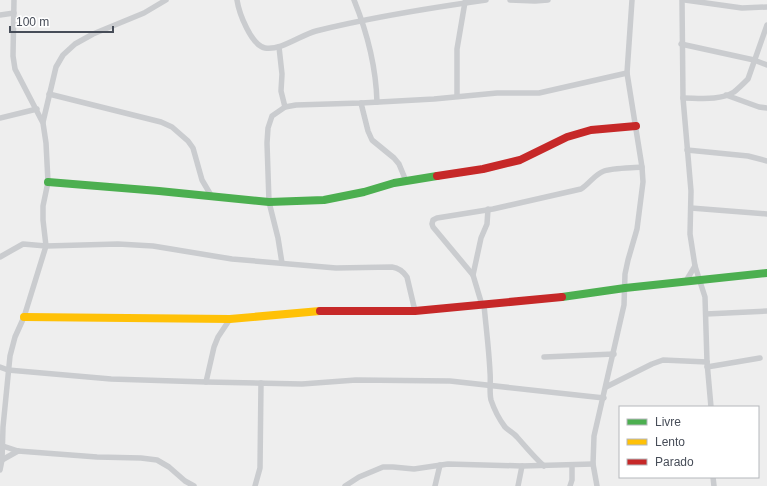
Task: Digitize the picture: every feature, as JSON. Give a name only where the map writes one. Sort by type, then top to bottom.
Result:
[{"type":"street","points":[[0,470],[2,460],[2,428],[8,370],[15,337],[24,317],[46,246],[43,206],[48,182],[48,167],[43,123],[15,69],[13,56],[14,0]]},
{"type":"street","points":[[43,123],[56,67],[63,55],[75,44],[92,34],[144,13],[166,0]]},
{"type":"street","points":[[237,0],[238,8],[245,24],[259,46],[266,48],[279,47],[312,32],[362,20],[465,2],[486,0]]},
{"type":"street","points":[[354,0],[362,20],[376,80],[377,102]]},
{"type":"street","points":[[510,0],[548,0]]},
{"type":"street","points":[[597,486],[593,464],[594,436],[604,398],[624,305],[625,274],[638,229],[643,182],[636,126],[627,73],[632,0]]},
{"type":"street","points":[[682,0],[681,44],[683,98],[691,191],[690,234],[695,266],[705,298],[707,364],[711,406]]},
{"type":"street","points":[[685,0],[742,8],[767,7]]},
{"type":"street","points":[[457,96],[457,49],[465,2]]},
{"type":"street","points":[[0,15],[14,14]]},
{"type":"street","points":[[683,98],[713,98],[726,95],[733,92],[748,79],[767,25]]},
{"type":"street","points":[[681,44],[754,60],[767,65]]},
{"type":"street","points":[[279,47],[282,74],[281,91],[286,107]]},
{"type":"street","points":[[282,263],[278,238],[269,202],[267,143],[268,128],[272,116],[286,107],[296,105],[361,103],[457,96],[550,92],[590,80],[627,73]]},
{"type":"street","points":[[49,94],[161,122],[172,127],[182,135],[193,148],[202,180],[212,197]]},
{"type":"street","points":[[726,95],[759,107],[767,108]]},
{"type":"street","points":[[361,103],[368,131],[372,140],[399,164],[406,181]]},
{"type":"street","points":[[0,118],[37,109]]},
{"type":"street","points":[[48,182],[269,202],[324,200],[364,192],[394,183],[483,169],[520,160],[567,137],[591,130],[636,126]]},
{"type":"street","points":[[687,150],[748,156],[767,161]]},
{"type":"street","points":[[473,274],[433,227],[433,220],[581,188],[604,171],[642,167]]},
{"type":"street","points":[[691,208],[767,214]]},
{"type":"street","points":[[488,209],[487,224],[481,238],[473,274],[483,305],[491,398],[498,417],[544,466]]},
{"type":"street","points":[[0,257],[23,244],[46,246],[118,244],[146,246],[232,259],[336,268],[392,267],[399,268],[407,277],[415,311]]},
{"type":"street","points":[[686,281],[695,266]]},
{"type":"street","points":[[24,317],[230,319],[305,312],[415,311],[562,297],[625,288],[767,273]]},
{"type":"street","points":[[706,314],[767,311]]},
{"type":"street","points":[[206,382],[214,347],[218,337],[230,319]]},
{"type":"street","points":[[544,357],[614,354]]},
{"type":"street","points":[[606,387],[658,361],[663,360],[707,364],[760,358]]},
{"type":"street","points":[[0,367],[8,370],[111,379],[302,384],[356,380],[425,381],[491,385],[604,398]]},
{"type":"street","points":[[255,486],[260,468],[261,383]]},
{"type":"street","points":[[2,446],[18,450],[97,457],[157,460],[194,486]]},
{"type":"street","points":[[2,460],[18,450]]},
{"type":"street","points":[[345,486],[359,477],[383,467],[414,469],[458,464],[544,466],[593,464]]},
{"type":"street","points":[[434,486],[440,465]]},
{"type":"street","points":[[570,486],[572,480],[572,465]]},
{"type":"street","points":[[518,486],[522,466]]},
{"type":"traffic: fast","points":[[48,182],[269,202],[324,200],[364,192],[394,183],[437,176]]},
{"type":"traffic: fast","points":[[562,297],[625,288],[767,273]]},
{"type":"traffic: slow","points":[[24,317],[230,319],[320,311]]},
{"type":"traffic: jam","points":[[437,176],[483,169],[520,160],[567,137],[591,130],[636,126]]},
{"type":"traffic: jam","points":[[320,311],[415,311],[562,297]]}]
